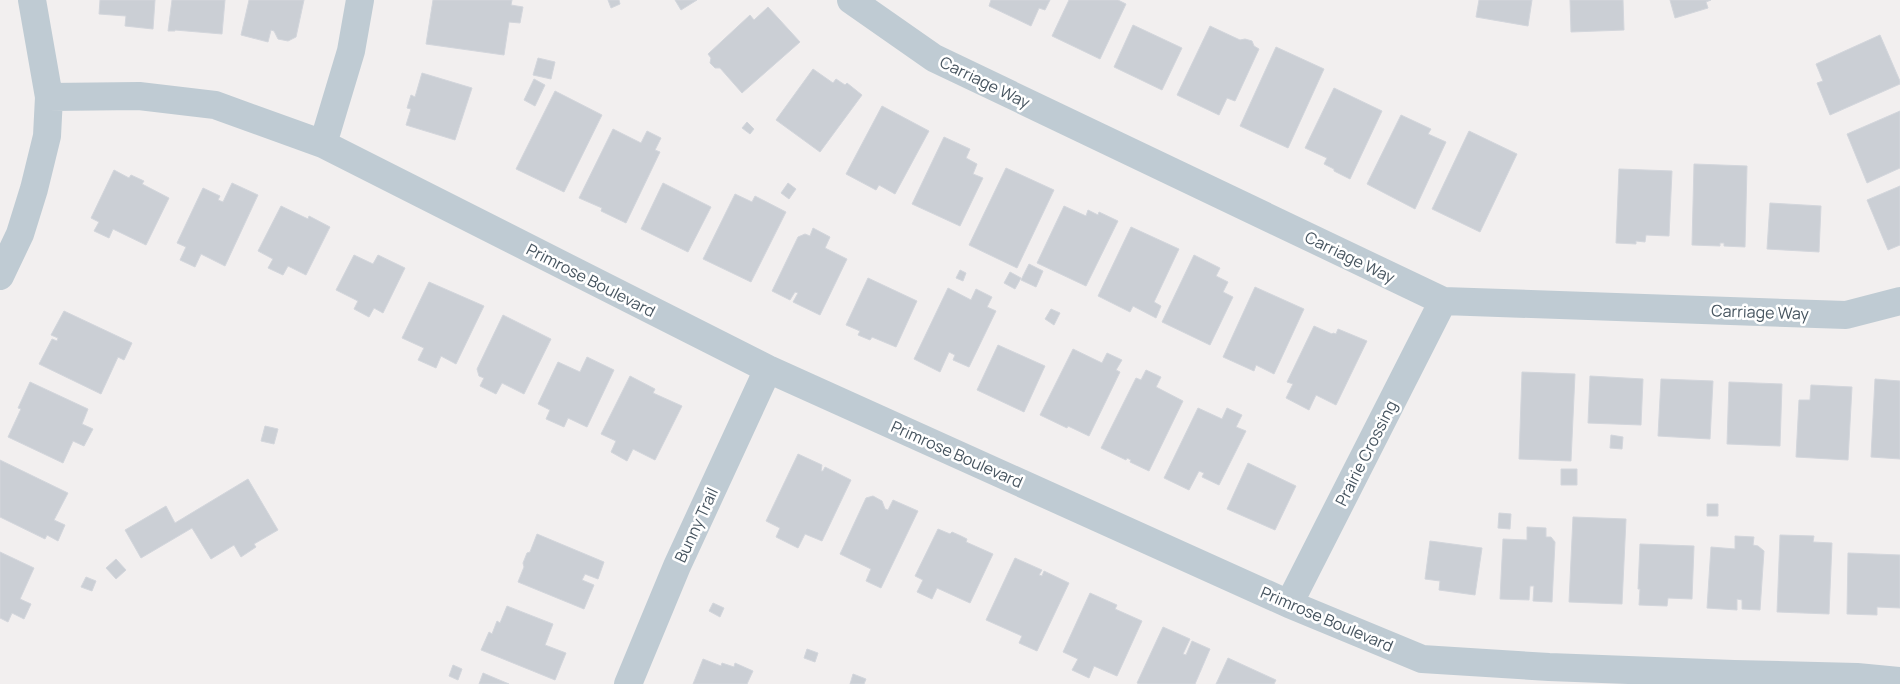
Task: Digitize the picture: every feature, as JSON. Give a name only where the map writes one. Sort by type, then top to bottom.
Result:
[{"type":"street","points":[[0,276],[20,234],[34,189],[47,136],[49,97],[32,0]]},
{"type":"street","points":[[323,144],[352,51],[360,0]]},
{"type":"street","name":"Carriage Way","points":[[851,0],[934,58],[1443,301],[1846,315],[1900,301]]},
{"type":"street","name":"Primrose Boulevard","points":[[49,97],[139,96],[215,105],[323,144],[768,369],[1289,604],[1422,658],[1732,679],[1857,677],[1900,681]]},
{"type":"street","name":"Prairie Crossing","points":[[1289,604],[1443,301]]},
{"type":"street","name":"Bunny Trail","points":[[628,684],[677,566],[768,369]]},
{"type":"building","points":[[100,0],[155,0],[153,29],[125,26],[126,16],[99,14]]},
{"type":"building","points":[[172,0],[225,0],[222,34],[168,31]]},
{"type":"building","points":[[249,0],[304,0],[296,37],[288,41],[278,39],[274,31],[271,30],[268,42],[241,35]]},
{"type":"building","points":[[433,0],[512,0],[511,5],[523,7],[520,23],[509,22],[504,55],[426,44]]},
{"type":"building","points":[[608,0],[619,0],[620,4],[611,8]]},
{"type":"building","points":[[675,0],[697,0],[681,10]]},
{"type":"building","points":[[991,0],[1050,0],[1045,10],[1039,8],[1031,26],[989,6]]},
{"type":"building","points":[[1069,0],[1118,0],[1126,4],[1100,59],[1052,36]]},
{"type":"building","points":[[1479,0],[1532,0],[1528,26],[1476,17]]},
{"type":"building","points":[[1570,0],[1623,0],[1624,30],[1571,32]]},
{"type":"building","points":[[1670,0],[1711,0],[1706,2],[1708,8],[1675,18]]},
{"type":"building","points":[[768,7],[800,42],[742,93],[720,68],[715,68],[710,63],[711,58],[708,54],[750,15],[754,20]]},
{"type":"building","points":[[1133,25],[1182,48],[1162,90],[1114,67]]},
{"type":"building","points":[[1210,26],[1240,40],[1252,41],[1254,46],[1259,49],[1235,101],[1227,98],[1219,115],[1177,95]]},
{"type":"building","points":[[1880,35],[1900,84],[1830,115],[1817,83],[1823,81],[1816,64]]},
{"type":"building","points":[[1276,47],[1324,69],[1288,148],[1240,126]]},
{"type":"building","points":[[538,58],[555,62],[551,79],[533,75]]},
{"type":"building","points":[[813,69],[833,83],[836,79],[845,85],[847,83],[862,95],[820,152],[776,120]]},
{"type":"building","points":[[422,73],[472,88],[455,140],[406,125],[411,109],[407,108],[411,95],[415,97]]},
{"type":"building","points":[[534,79],[545,85],[535,106],[524,100]]},
{"type":"building","points":[[1334,88],[1382,111],[1350,179],[1324,164],[1327,158],[1305,148]]},
{"type":"building","points":[[555,91],[602,115],[564,192],[516,169]]},
{"type":"building","points":[[882,106],[929,131],[895,194],[879,185],[876,190],[846,174]]},
{"type":"building","points":[[1900,111],[1900,168],[1867,183],[1847,134]]},
{"type":"building","points":[[1401,115],[1431,129],[1428,134],[1446,142],[1415,209],[1367,184]]},
{"type":"building","points":[[747,122],[754,129],[750,134],[742,128]]},
{"type":"building","points":[[613,129],[641,143],[647,131],[661,138],[655,150],[660,152],[626,223],[601,211],[602,208],[579,198]]},
{"type":"building","points":[[1469,131],[1517,154],[1480,232],[1432,209]]},
{"type":"building","points":[[944,137],[970,149],[966,158],[977,164],[973,174],[983,178],[960,226],[912,204]]},
{"type":"building","points":[[1694,164],[1747,166],[1745,247],[1724,246],[1724,243],[1720,243],[1720,246],[1692,245]]},
{"type":"building","points":[[1006,168],[1054,190],[1017,268],[969,245]]},
{"type":"building","points":[[1619,169],[1672,171],[1669,236],[1646,235],[1645,242],[1636,241],[1636,244],[1616,243]]},
{"type":"building","points":[[114,170],[129,178],[131,175],[144,181],[142,184],[169,198],[146,245],[113,229],[109,238],[94,231],[99,222],[91,218]]},
{"type":"building","points":[[232,183],[258,195],[225,266],[201,254],[195,267],[180,260],[186,247],[177,243],[203,188],[220,196],[218,200],[223,202]]},
{"type":"building","points":[[663,183],[711,207],[688,252],[641,229]]},
{"type":"building","points":[[788,183],[796,189],[789,199],[781,193]]},
{"type":"building","points":[[1900,186],[1900,245],[1888,250],[1867,200]]},
{"type":"building","points":[[735,194],[752,202],[755,196],[786,212],[751,282],[703,259]]},
{"type":"building","points":[[1770,203],[1821,206],[1819,252],[1767,249]]},
{"type":"building","points":[[281,206],[308,219],[309,216],[330,227],[306,275],[288,266],[283,275],[268,268],[273,259],[258,251]]},
{"type":"building","points":[[1064,206],[1086,216],[1088,210],[1098,215],[1099,212],[1118,221],[1086,286],[1037,263]]},
{"type":"building","points":[[1131,227],[1179,249],[1154,302],[1161,306],[1156,318],[1133,306],[1130,312],[1098,296]]},
{"type":"building","points":[[813,228],[830,237],[825,248],[847,259],[820,315],[793,302],[798,293],[795,292],[790,300],[772,291],[798,237],[805,234],[810,236]]},
{"type":"building","points":[[354,255],[373,264],[378,255],[405,268],[383,313],[374,308],[369,317],[354,309],[358,301],[336,290]]},
{"type":"building","points":[[1194,255],[1220,268],[1216,276],[1228,282],[1223,292],[1233,297],[1210,345],[1162,322]]},
{"type":"building","points":[[1029,264],[1043,271],[1036,287],[1021,280]]},
{"type":"building","points":[[960,270],[966,273],[963,281],[956,278]]},
{"type":"building","points":[[1010,272],[1021,278],[1015,289],[1004,283]]},
{"type":"building","points":[[868,278],[917,301],[896,347],[872,337],[870,340],[858,335],[860,331],[846,325]]},
{"type":"building","points":[[429,282],[484,306],[456,364],[441,356],[436,368],[418,360],[424,348],[402,338]]},
{"type":"building","points":[[1255,287],[1304,309],[1274,374],[1256,365],[1254,371],[1223,357]]},
{"type":"building","points":[[948,288],[971,300],[976,289],[992,297],[987,307],[996,311],[969,367],[953,360],[955,355],[949,352],[940,372],[914,359]]},
{"type":"building","points":[[1051,309],[1060,313],[1054,325],[1045,319]]},
{"type":"building","points":[[64,311],[132,343],[124,360],[118,357],[101,394],[39,364],[52,339],[57,341],[58,338],[51,335]]},
{"type":"building","points":[[503,315],[551,339],[524,394],[502,383],[496,394],[480,386],[484,378],[479,376],[477,369]]},
{"type":"building","points":[[1314,326],[1332,334],[1336,334],[1338,329],[1367,341],[1336,405],[1316,395],[1309,410],[1286,398],[1293,384],[1287,382]]},
{"type":"building","points":[[998,345],[1045,366],[1024,412],[977,390]]},
{"type":"building","points":[[1073,349],[1102,363],[1107,353],[1122,360],[1116,370],[1120,372],[1089,436],[1040,415]]},
{"type":"building","points":[[587,357],[614,370],[587,427],[568,418],[564,427],[546,419],[550,410],[538,404],[558,362],[580,372]]},
{"type":"building","points":[[1146,370],[1161,377],[1156,387],[1183,401],[1149,471],[1130,462],[1131,460],[1127,458],[1126,460],[1101,448],[1136,378],[1141,380]]},
{"type":"building","points":[[1522,372],[1575,374],[1571,461],[1519,459]]},
{"type":"building","points":[[630,376],[655,389],[653,393],[682,406],[655,460],[633,449],[627,461],[611,452],[616,441],[601,434]]},
{"type":"building","points":[[1590,376],[1643,379],[1641,425],[1588,423]]},
{"type":"building","points":[[1661,379],[1713,381],[1710,439],[1658,436]]},
{"type":"building","points":[[1875,379],[1900,381],[1900,459],[1871,457]]},
{"type":"building","points":[[30,382],[88,409],[82,424],[93,429],[84,446],[73,441],[63,463],[8,437],[21,409],[18,408]]},
{"type":"building","points":[[1729,382],[1782,384],[1780,446],[1727,444]]},
{"type":"building","points":[[1811,385],[1852,387],[1848,460],[1796,457],[1799,400],[1810,400]]},
{"type":"building","points":[[1198,408],[1222,419],[1227,408],[1242,415],[1236,427],[1246,431],[1219,485],[1202,477],[1204,473],[1199,471],[1189,490],[1164,478]]},
{"type":"building","points":[[265,426],[278,429],[274,444],[261,441]]},
{"type":"building","points":[[1611,435],[1623,437],[1622,449],[1610,448]]},
{"type":"building","points":[[798,454],[822,465],[821,471],[825,467],[851,480],[822,541],[805,534],[798,548],[776,537],[780,528],[766,521]]},
{"type":"building","points":[[0,460],[68,493],[54,520],[65,525],[58,541],[47,535],[45,539],[0,517]]},
{"type":"building","points":[[1248,463],[1296,486],[1275,530],[1227,509]]},
{"type":"building","points":[[1561,469],[1577,469],[1577,485],[1561,485]]},
{"type":"building","points":[[248,479],[278,530],[254,544],[256,547],[241,557],[234,545],[211,559],[192,528],[141,558],[125,530],[166,506],[175,523]]},
{"type":"building","points":[[873,496],[882,501],[885,509],[888,510],[893,500],[918,511],[881,588],[866,581],[871,569],[840,554],[866,498]]},
{"type":"building","points":[[1707,504],[1718,504],[1718,516],[1707,516]]},
{"type":"building","points":[[1499,513],[1511,514],[1510,529],[1498,528]]},
{"type":"building","points":[[1573,517],[1626,519],[1622,604],[1569,602]]},
{"type":"building","points":[[1527,527],[1546,528],[1546,537],[1551,537],[1555,542],[1552,602],[1533,601],[1534,586],[1530,586],[1529,600],[1500,599],[1503,539],[1527,540]]},
{"type":"building","points":[[938,529],[961,536],[967,539],[966,542],[993,554],[970,603],[937,588],[932,599],[917,592],[923,580],[915,576]]},
{"type":"building","points":[[537,534],[604,562],[598,579],[585,574],[582,580],[594,585],[584,609],[518,582],[524,567],[523,563],[527,553],[530,552]]},
{"type":"building","points":[[1780,535],[1814,536],[1813,542],[1832,543],[1829,614],[1777,612]]},
{"type":"building","points":[[1735,536],[1754,537],[1753,545],[1758,546],[1764,551],[1760,610],[1742,609],[1742,600],[1737,599],[1737,610],[1707,608],[1711,547],[1735,549]]},
{"type":"building","points":[[1430,541],[1482,548],[1475,595],[1439,590],[1440,581],[1425,579]]},
{"type":"building","points":[[1640,544],[1694,546],[1692,599],[1668,598],[1667,606],[1639,605]]},
{"type":"building","points":[[0,552],[34,568],[20,599],[31,604],[24,619],[12,613],[8,622],[0,618]]},
{"type":"building","points":[[1848,553],[1900,555],[1900,608],[1877,607],[1877,615],[1847,614]]},
{"type":"building","points":[[1015,558],[1042,570],[1039,575],[1042,576],[1044,571],[1069,583],[1037,651],[1019,643],[1022,636],[986,620]]},
{"type":"building","points":[[116,559],[126,570],[116,579],[106,568]]},
{"type":"building","points":[[86,577],[96,581],[92,591],[81,587]]},
{"type":"building","points":[[1090,593],[1117,605],[1115,609],[1142,621],[1117,676],[1094,666],[1089,678],[1072,670],[1078,659],[1063,652]]},
{"type":"building","points":[[713,603],[724,608],[720,617],[709,611]]},
{"type":"building","points":[[507,606],[553,624],[545,645],[566,653],[555,680],[481,650],[489,632],[492,634],[497,621],[500,623]]},
{"type":"building","points":[[1163,627],[1190,639],[1183,654],[1186,655],[1192,641],[1210,649],[1195,684],[1137,683]]},
{"type":"building","points":[[807,649],[818,653],[815,662],[804,658]]},
{"type":"building","points":[[1228,658],[1276,680],[1274,684],[1216,684]]},
{"type":"building","points":[[703,659],[721,666],[722,663],[734,667],[735,663],[753,671],[747,684],[693,684]]},
{"type":"building","points":[[453,665],[462,669],[458,680],[449,676]]},
{"type":"building","points":[[483,673],[509,684],[479,684]]},
{"type":"building","points":[[853,674],[866,679],[864,684],[850,684]]}]
